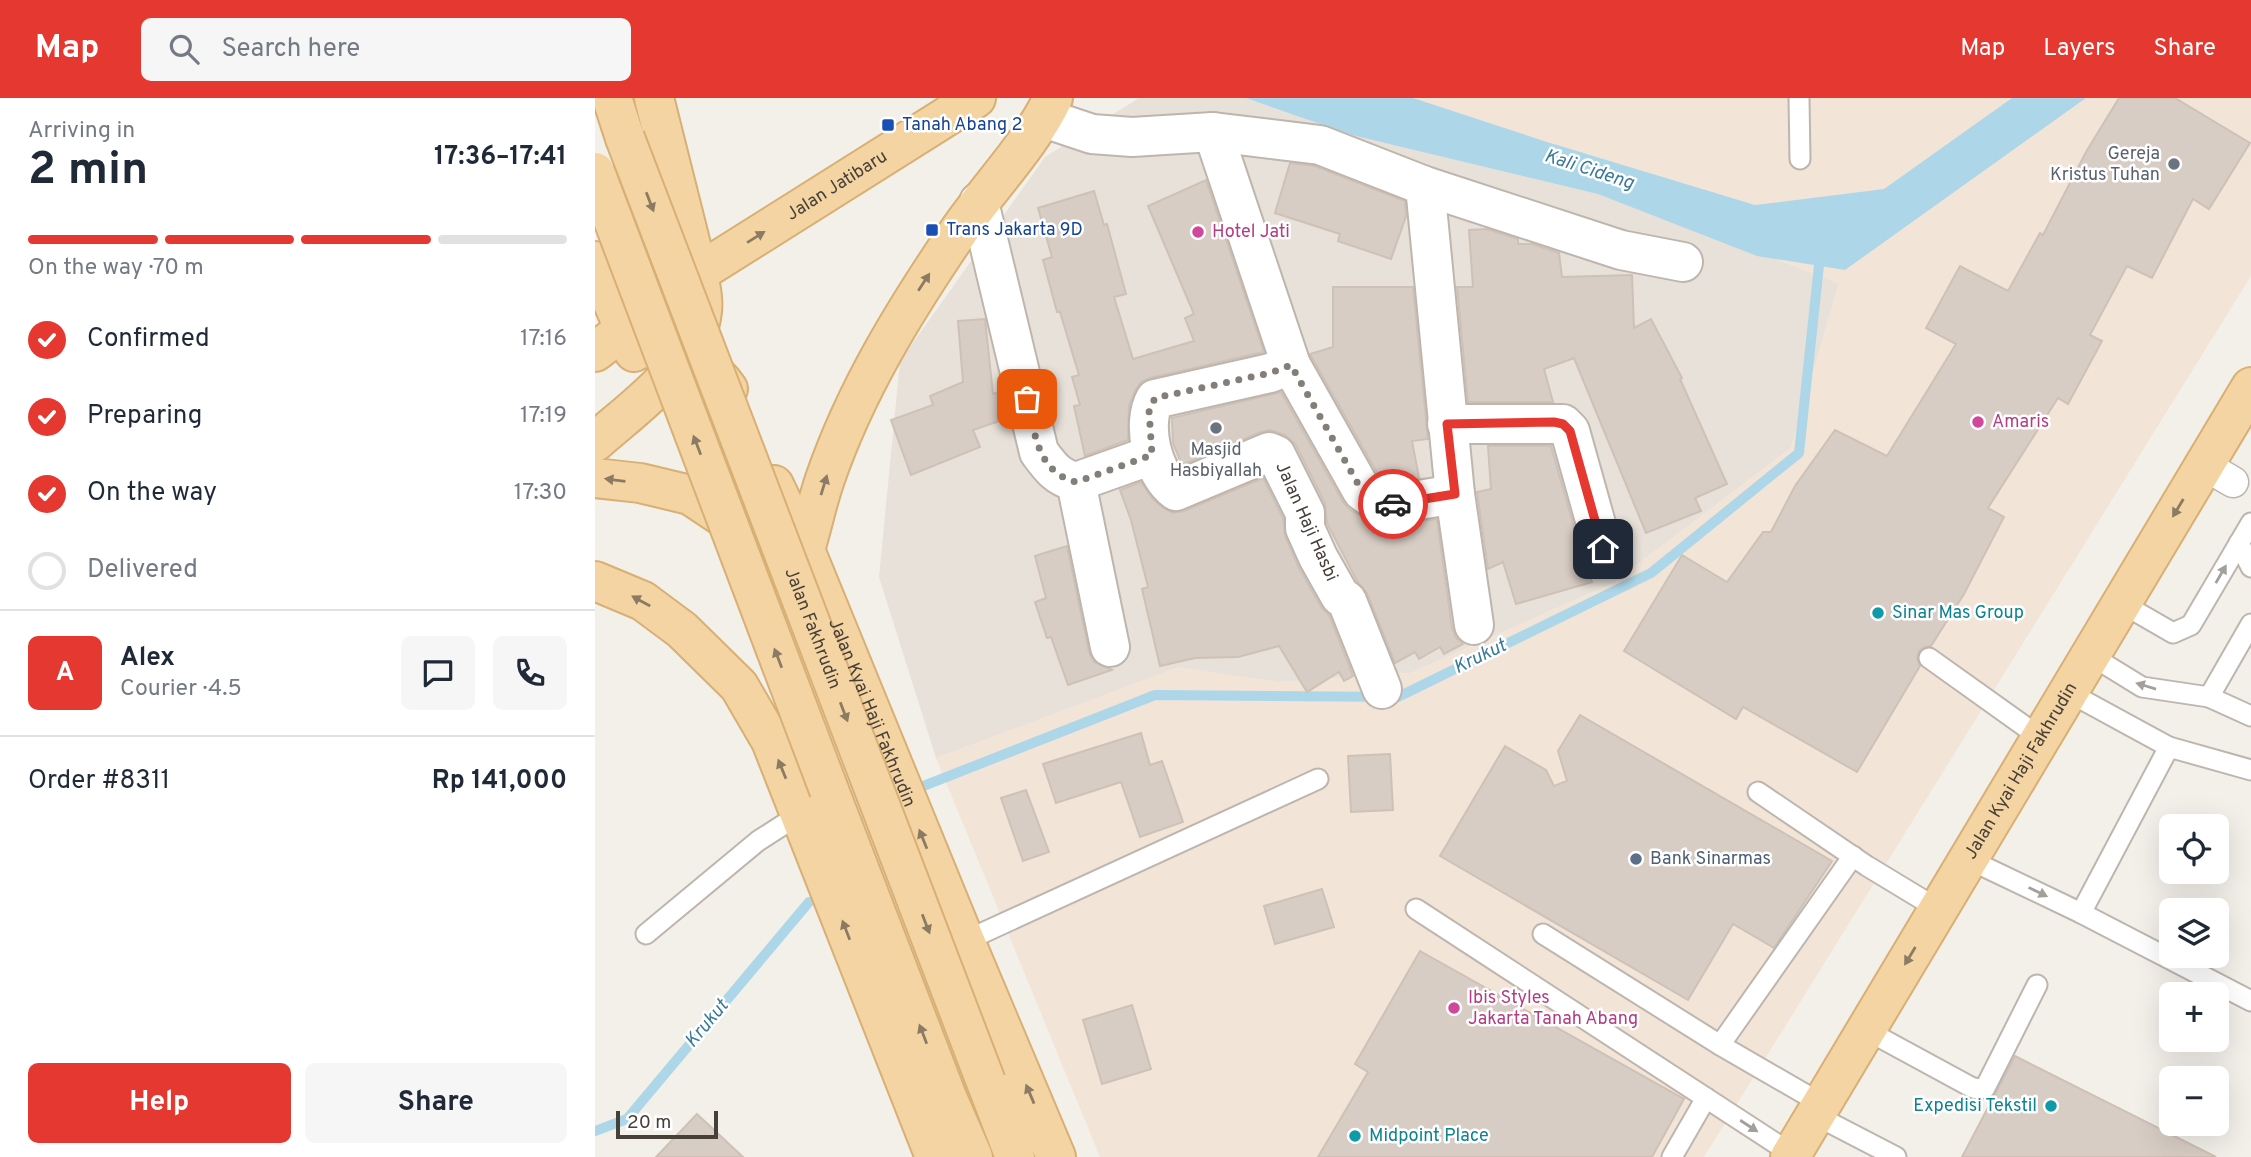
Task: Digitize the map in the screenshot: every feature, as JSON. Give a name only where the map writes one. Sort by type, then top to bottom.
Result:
[{"type":"main road","name":"Jalan Fakhrudin","points":[[612,98],[1015,1157]]},
{"type":"main road","points":[[595,442],[652,392],[685,358],[698,330],[702,312],[698,273],[654,98]]},
{"type":"main road","name":"Jalan Jatibaru","points":[[609,340],[698,273],[976,98]]},
{"type":"main road","points":[[805,550],[825,479],[850,416],[887,342],[923,283],[1048,108]]},
{"type":"main road","points":[[595,172],[809,739],[947,1097],[973,1157]]},
{"type":"main road","points":[[595,261],[609,340],[652,392]]},
{"type":"main road","name":"Jalan Kyai Haji Fakhrudin","points":[[609,340],[643,345],[703,365],[718,375],[728,388],[805,550],[1056,1157]]},
{"type":"main road","name":"Jalan Kyai Haji Fakhrudin","points":[[1791,1155],[2122,603],[2218,474],[2248,399]]},
{"type":"main road","points":[[595,478],[640,483],[690,495],[734,525],[778,561],[832,617]]},
{"type":"main road","points":[[595,582],[643,601],[682,630],[739,686],[771,741],[935,1157]]},
{"type":"street","points":[[1048,108],[1091,134],[1132,137],[1213,132],[1320,145],[1425,186],[1621,250],[1683,262]]},
{"type":"street","points":[[1213,132],[1291,365],[1362,491],[1383,506],[1455,494]]},
{"type":"street","points":[[1425,186],[1447,424],[1474,625]]},
{"type":"street","points":[[979,202],[1039,452],[1052,471],[1076,482],[1152,455]]},
{"type":"street","name":"Jalan Haji Hasbi","points":[[1291,365],[1270,373],[1155,398],[1149,410],[1152,455],[1166,484],[1176,491],[1269,452],[1276,455],[1305,513],[1305,528],[1318,557],[1340,596],[1347,601],[1382,689]]},
{"type":"street","points":[[1447,424],[1563,424],[1570,431],[1603,549]]},
{"type":"street","points":[[1076,482],[1109,647]]},
{"type":"lane","points":[[1799,98],[1800,159]]},
{"type":"lane","points":[[2122,603],[2173,633],[2191,625],[2251,523]]},
{"type":"lane","points":[[2239,543],[2251,567]]},
{"type":"lane","points":[[2209,697],[2251,624]]},
{"type":"lane","points":[[2091,654],[2142,687],[2209,697],[2251,716]]},
{"type":"lane","points":[[1929,659],[2041,738]]},
{"type":"lane","points":[[2068,692],[2169,747],[2251,770]]},
{"type":"lane","points":[[2081,913],[2169,747]]},
{"type":"lane","points":[[965,941],[1318,779]]},
{"type":"lane","points":[[1758,792],[1938,909]]},
{"type":"lane","points":[[646,934],[758,841],[800,814]]},
{"type":"lane","points":[[1720,1045],[1853,856]]},
{"type":"lane","points":[[1968,859],[2081,913],[2251,1001]]},
{"type":"lane","points":[[1416,909],[1791,1155]]},
{"type":"lane","points":[[1543,934],[1896,1157]]},
{"type":"lane","points":[[1866,1030],[1977,1090],[1985,1088],[2037,985]]},
{"type":"lane","points":[[1672,1157],[1706,1098]]},
{"type":"shaded area","points":[[1139,98],[1347,98],[1839,283],[1791,448],[1613,583],[1411,673],[1278,682],[1178,668],[936,758],[879,577],[900,361],[1045,157]]},
{"type":"shaded area","points":[[1347,98],[2251,98],[2251,276],[1704,1157],[1100,1157],[936,758],[1178,667],[1278,682],[1411,673],[1613,583],[1791,448],[1839,283]]},
{"type":"water","name":"Kali Cideng","points":[[1246,98],[1413,98],[1755,205],[1884,189],[2012,98],[2086,98],[1845,270],[1757,256],[1598,194],[1352,135]]},
{"type":"building","points":[[2119,98],[2175,98],[2250,143],[2209,209],[2193,199],[2152,278],[2127,266],[2090,335],[2102,341],[2068,404],[2058,398],[1988,508],[2004,517],[1964,594],[1931,646],[1919,651],[1917,658],[1920,666],[1857,772],[1743,707],[1736,719],[1624,651],[1682,555],[1727,582],[1763,532],[1771,532],[1795,486],[1835,430],[1887,456],[1956,344],[1926,328],[1960,266],[2008,291],[2040,233],[2043,235],[2086,152]]},
{"type":"building","points":[[1290,163],[1315,166],[1405,201],[1406,216],[1391,259],[1338,241],[1340,234],[1275,213]]},
{"type":"building","points":[[1206,180],[1264,352],[1141,382],[1129,406],[1128,440],[1085,456],[1074,406],[1080,405],[1072,377],[1079,375],[1060,312],[1057,312],[1043,260],[1052,257],[1038,208],[1094,191],[1104,225],[1107,224],[1126,294],[1114,297],[1133,359],[1194,341],[1185,318],[1194,314],[1148,206]]},
{"type":"building","points":[[1487,229],[1518,239],[1518,244],[1532,244],[1559,253],[1562,277],[1632,275],[1634,328],[1651,319],[1682,378],[1680,379],[1727,484],[1695,498],[1701,511],[1646,533],[1574,358],[1544,369],[1553,402],[1468,402],[1457,287],[1473,287],[1469,230]]},
{"type":"building","points":[[1333,287],[1413,287],[1428,439],[1412,441],[1419,478],[1388,483],[1379,476],[1310,354],[1333,347]]},
{"type":"building","points":[[985,319],[993,394],[1002,391],[1008,418],[973,430],[980,447],[911,475],[891,420],[933,405],[930,396],[963,382],[958,321]]},
{"type":"building","points":[[1281,392],[1349,509],[1379,527],[1437,519],[1452,628],[1456,638],[1463,644],[1444,654],[1440,647],[1419,659],[1415,652],[1395,663],[1367,593],[1357,581],[1327,523],[1325,503],[1296,445],[1285,435],[1270,430],[1261,432],[1182,465],[1173,443],[1172,418]]},
{"type":"building","points":[[1488,446],[1551,446],[1592,582],[1516,604],[1503,562],[1488,569],[1477,492],[1491,489]]},
{"type":"building","points":[[1263,478],[1283,518],[1285,536],[1298,566],[1321,607],[1329,615],[1353,676],[1344,681],[1339,672],[1307,692],[1279,646],[1238,657],[1195,658],[1160,666],[1142,589],[1148,587],[1131,520],[1120,490],[1141,482],[1153,499],[1173,513],[1184,511]]},
{"type":"building","points":[[1067,546],[1089,652],[1094,662],[1112,670],[1068,685],[1051,637],[1047,638],[1035,602],[1046,598],[1035,556]]},
{"type":"building","name":"Bank Sinarmas","points":[[1580,715],[1832,861],[1774,948],[1733,924],[1688,1000],[1440,856],[1505,746],[1546,770],[1554,786],[1567,781],[1558,751]]},
{"type":"building","points":[[1141,733],[1150,765],[1162,761],[1183,822],[1140,837],[1121,782],[1056,803],[1043,764]]},
{"type":"building","points":[[1390,754],[1393,810],[1351,812],[1348,756]]},
{"type":"building","points":[[1026,790],[1049,852],[1023,861],[1001,798]]},
{"type":"building","points":[[1322,889],[1334,927],[1275,944],[1264,906]]},
{"type":"building","name":"Ibis Styles Jakarta Tanah Abang","points":[[1420,951],[1684,1099],[1652,1157],[1318,1157],[1368,1072],[1355,1064]]},
{"type":"building","points":[[1132,1005],[1151,1069],[1102,1084],[1083,1020]]},
{"type":"building","name":"Expedisi Tekstil","points":[[2015,1056],[2159,1128],[2159,1136],[2174,1136],[2216,1157],[1962,1157]]},
{"type":"building","points":[[697,1114],[743,1157],[656,1157]]},
{"type":"waterway","name":"Krukut","points":[[926,785],[1155,695],[1398,697],[1651,573],[1799,453],[1820,256]]},
{"type":"waterway","name":"Krukut","points":[[595,1131],[627,1119],[809,902]]},
{"type":"way so far","points":[[1027,399],[1039,452],[1052,471],[1076,482],[1152,455],[1149,410],[1155,398],[1270,373],[1291,365],[1362,491],[1383,506],[1393,504]]},
{"type":"place","name":"Tanah Abang 2","points":[[888,125]]},
{"type":"place","name":"Gereja Kristus Tuhan","points":[[2174,164]]},
{"type":"place","name":"Trans Jakarta 9D","points":[[932,230]]},
{"type":"place","name":"Hotel Jati","points":[[1198,232]]},
{"type":"place","name":"Amaris","points":[[1978,422]]},
{"type":"place","name":"Masjid Hasbiyallah","points":[[1216,428]]},
{"type":"place","name":"Sinar Mas Group","points":[[1878,613]]},
{"type":"place","name":"Bank Sinarmas","points":[[1636,859]]},
{"type":"place","name":"Ibis Styles Jakarta Tanah Abang","points":[[1454,1008]]},
{"type":"place","name":"Expedisi Tekstil","points":[[2051,1106]]},
{"type":"place","name":"Midpoint Place","points":[[1355,1136]]},
{"type":"route","points":[[1393,504],[1455,494],[1447,424],[1554,422],[1563,424],[1570,431],[1603,549]]}]
